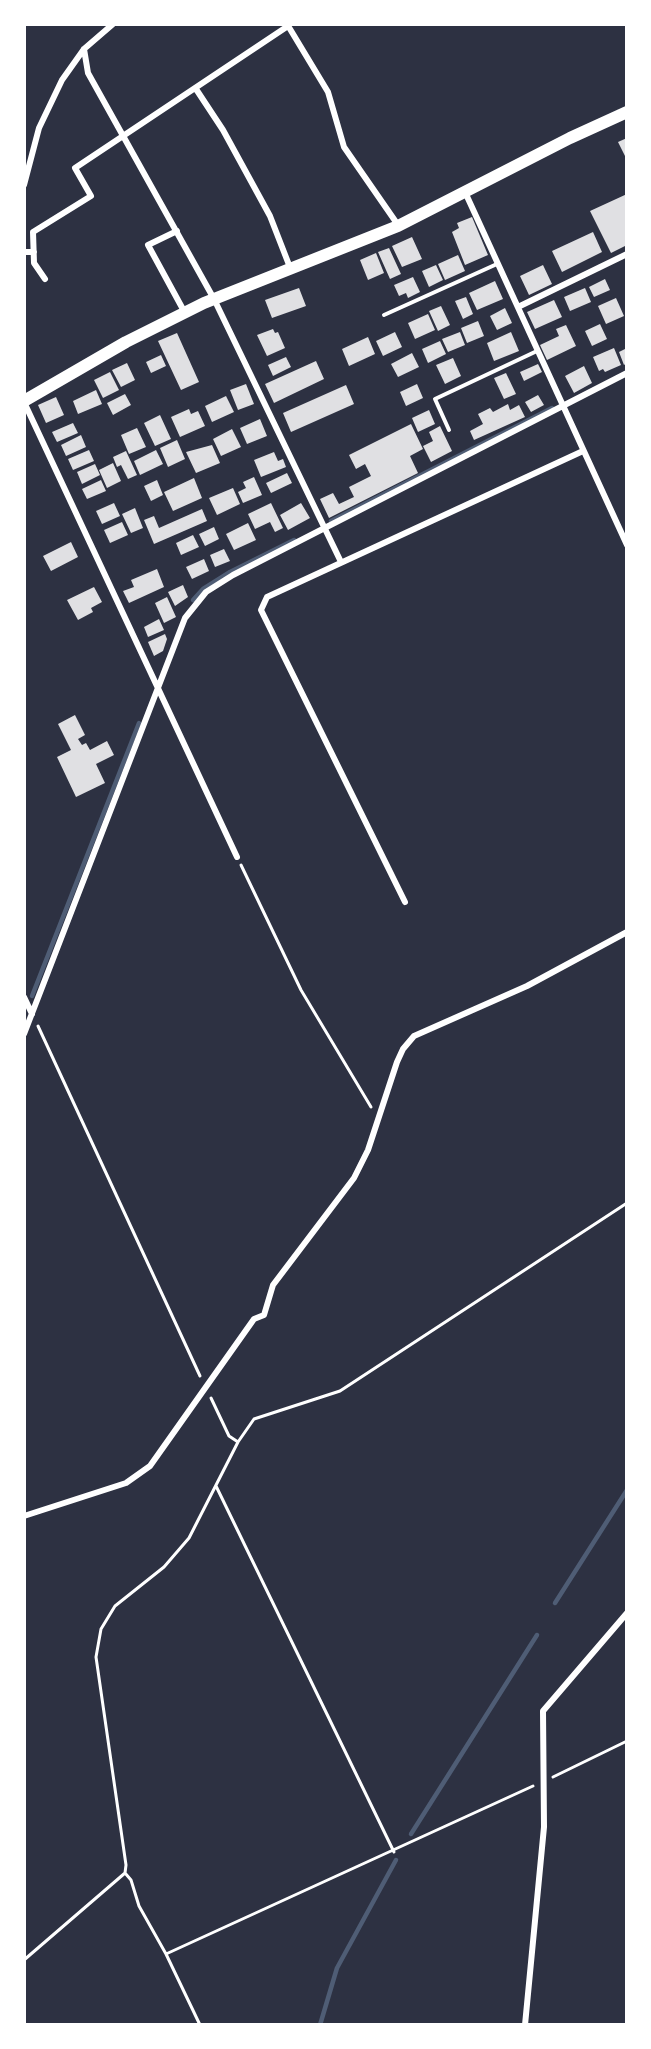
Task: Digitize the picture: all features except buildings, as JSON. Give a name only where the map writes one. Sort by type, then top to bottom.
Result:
[{"type":"main road","points":[[24,401],[126,342],[214,299],[291,271],[398,226],[627,112]]},
{"type":"street","points":[[24,185],[39,128],[62,80],[84,49],[112,24]]},
{"type":"street","points":[[45,279],[34,262],[33,232],[91,196],[75,168],[196,89],[287,25],[328,92],[344,147],[398,226]]},
{"type":"street","points":[[84,49],[88,73],[214,299],[341,562]]},
{"type":"street","points":[[196,89],[223,130],[270,216],[291,271]]},
{"type":"street","points":[[465,192],[627,545]]},
{"type":"street","points":[[177,231],[148,245],[185,313]]},
{"type":"street","points":[[24,252],[34,252]]},
{"type":"street","points":[[518,307],[627,254]]},
{"type":"street","points":[[24,1034],[185,618],[206,592],[233,575],[327,529],[627,373]]},
{"type":"street","points":[[24,401],[237,856]]},
{"type":"street","points":[[405,902],[261,610],[267,597],[583,451]]},
{"type":"street","points":[[24,1516],[126,1483],[150,1466],[254,1319],[264,1315],[273,1285],[354,1178],[368,1150],[397,1062],[403,1049],[414,1036],[526,986],[627,932]]},
{"type":"street","points":[[24,997],[32,1014]]},
{"type":"street","points":[[525,2025],[543,1827],[543,1711],[627,1613]]},
{"type":"lane","points":[[384,315],[498,263]]},
{"type":"lane","points":[[449,430],[435,399],[537,351]]},
{"type":"path","points":[[237,856],[302,990],[370,1107],[380,1114]]},
{"type":"path","points":[[32,1014],[229,1436],[238,1442]]},
{"type":"path","points":[[24,1960],[125,1873],[126,1865],[96,1658],[101,1629],[115,1606],[164,1567],[189,1538],[238,1442],[254,1419],[340,1391],[627,1203]]},
{"type":"path","points":[[215,1485],[394,1851]]},
{"type":"path","points":[[166,1954],[394,1851],[627,1741]]},
{"type":"path","points":[[125,1873],[131,1880],[139,1906],[166,1954],[200,2025]]},
{"type":"waterway","points":[[331,521],[552,408]]},
{"type":"waterway","points":[[193,600],[203,589],[230,572],[294,540]]},
{"type":"waterway","points":[[32,996],[139,723]]},
{"type":"waterway","points":[[555,1603],[627,1490]]},
{"type":"waterway","points":[[411,1834],[537,1635]]},
{"type":"waterway","points":[[320,2025],[337,1968],[396,1860]]}]
